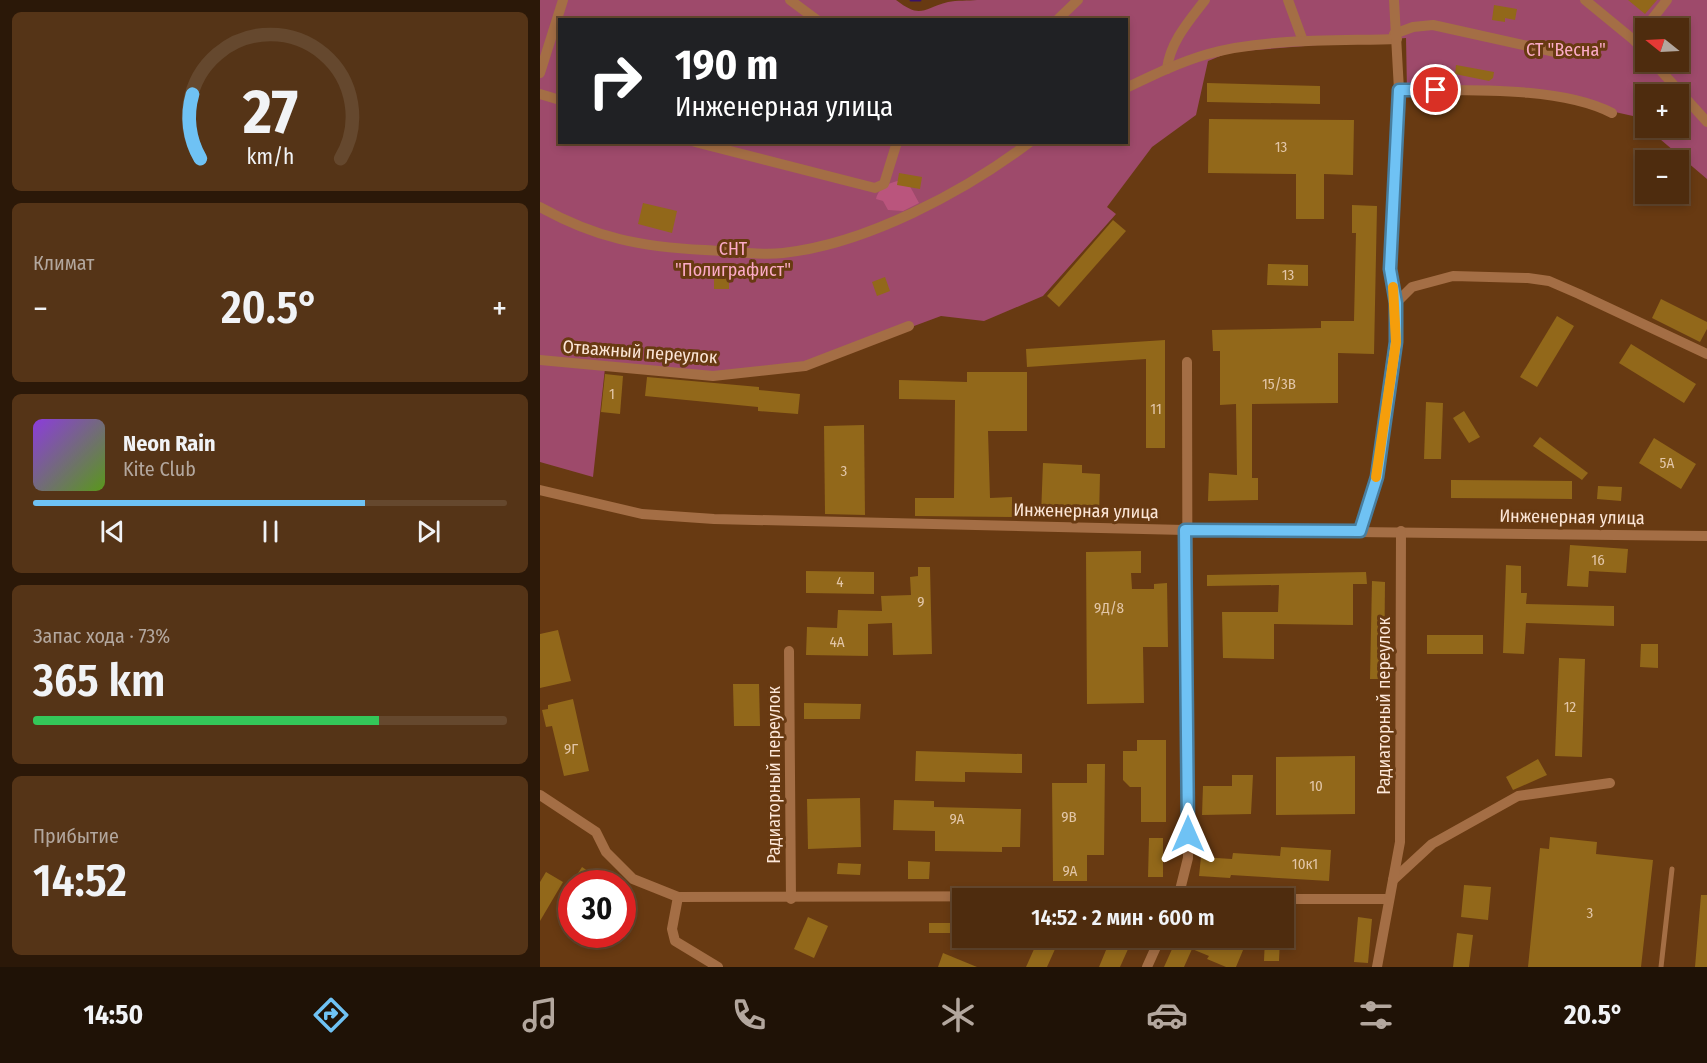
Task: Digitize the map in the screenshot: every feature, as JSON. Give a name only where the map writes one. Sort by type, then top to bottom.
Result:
[{"type":"street","points":[[790,0],[814,18]]},
{"type":"street","points":[[1059,18],[1078,0]]},
{"type":"street","points":[[1167,69],[1169,56],[1176,39],[1205,0]]},
{"type":"street","points":[[1288,0],[1303,41]]},
{"type":"street","points":[[1360,531],[1377,477],[1396,342],[1396,303],[1390,269],[1399,90],[1394,0]]},
{"type":"street","points":[[1585,0],[1635,41]]},
{"type":"street","points":[[1652,18],[1666,0]]},
{"type":"street","points":[[540,73],[556,33],[560,1]]},
{"type":"street","points":[[1128,87],[1167,69],[1209,54],[1303,41],[1396,37],[1413,27],[1433,25],[1555,52]]},
{"type":"street","points":[[1662,72],[1707,122]]},
{"type":"street","points":[[1399,90],[1539,94],[1594,104],[1612,113]]},
{"type":"street","points":[[540,94],[558,99]]},
{"type":"street","points":[[702,144],[875,188],[884,184],[896,144]]},
{"type":"street","points":[[540,207],[568,223],[622,242],[678,249],[782,253],[857,236],[942,198],[1027,144]]},
{"type":"street","points":[[1396,303],[1412,287],[1454,276],[1528,278],[1549,281],[1707,354]]},
{"type":"street","name":"Отважный переулок","points":[[540,360],[713,376],[805,366],[909,326]]},
{"type":"street","points":[[1179,888],[1188,858],[1186,362]]},
{"type":"street","name":"Инженерная улица","points":[[540,490],[642,514],[714,519],[1185,530],[1707,536]]},
{"type":"street","name":"Радиаторный переулок","points":[[1377,967],[1400,842],[1401,531]]},
{"type":"street","name":"Радиаторный переулок","points":[[789,651],[791,899]]},
{"type":"street","points":[[1393,880],[1432,844],[1518,796],[1610,783]]},
{"type":"street","points":[[540,795],[596,832],[606,852],[633,879],[678,897],[952,898]]},
{"type":"street","points":[[678,897],[672,929],[675,941],[718,967]]},
{"type":"street","points":[[1294,899],[1389,899]]},
{"type":"street","points":[[1147,967],[1156,948]]},
{"type":"lane","points":[[1661,967],[1672,869]]},
{"type":"green space","name":"СНТ \"Полиграфист\"","points":[[540,0],[896,0],[911,9],[922,11],[948,2],[977,0],[1707,0],[1707,179],[1689,164],[1689,150],[1673,150],[1659,138],[1689,138],[1689,84],[1635,84],[1635,118],[1529,93],[1407,91],[1406,38],[1230,52],[1208,61],[1196,115],[1152,147],[1107,207],[1116,214],[1043,296],[984,321],[941,316],[801,368],[738,377],[605,368],[593,477],[540,462]]},
{"type":"shaded area","points":[[906,179],[919,203],[903,211],[888,210],[883,201],[876,199],[884,187]]},
{"type":"building","points":[[1628,0],[1657,0],[1645,14]]},
{"type":"building","points":[[1494,5],[1517,9],[1515,20],[1505,18],[1505,22],[1492,20]]},
{"type":"building","points":[[1456,65],[1494,72],[1493,78],[1489,81],[1455,74]]},
{"type":"building","points":[[1207,83],[1320,86],[1320,104],[1207,102]]},
{"type":"building","points":[[1209,119],[1354,120],[1353,175],[1324,174],[1324,219],[1296,219],[1296,174],[1208,173]]},
{"type":"building","points":[[899,173],[922,177],[920,189],[897,185]]},
{"type":"building","points":[[643,203],[677,211],[672,233],[638,224]]},
{"type":"building","points":[[1352,205],[1377,206],[1374,354],[1338,353],[1338,403],[1252,404],[1252,478],[1258,478],[1258,500],[1208,501],[1209,473],[1237,475],[1236,404],[1220,405],[1220,351],[1213,351],[1212,330],[1321,328],[1321,321],[1354,321],[1356,233],[1352,233]]},
{"type":"building","points":[[1113,220],[1126,231],[1059,307],[1047,296]]},
{"type":"building","points":[[1268,264],[1308,265],[1308,286],[1267,285]]},
{"type":"building","points":[[729,273],[729,289],[714,289],[714,274]]},
{"type":"building","points":[[885,277],[890,291],[877,296],[872,282]]},
{"type":"building","points":[[1661,299],[1707,322],[1707,329],[1700,342],[1652,318]]},
{"type":"building","points":[[1557,316],[1574,326],[1537,387],[1520,377]]},
{"type":"building","points":[[1165,340],[1165,448],[1146,448],[1146,359],[1027,367],[1026,349]]},
{"type":"building","points":[[1631,344],[1696,384],[1684,403],[1619,363]]},
{"type":"building","points":[[967,372],[1027,372],[1027,431],[988,431],[990,498],[1012,497],[1012,517],[915,516],[915,498],[954,498],[955,400],[899,399],[899,380],[967,382]]},
{"type":"building","points":[[605,374],[623,376],[620,414],[601,412]]},
{"type":"building","points":[[647,377],[759,387],[759,390],[800,394],[798,414],[758,411],[758,407],[645,396]]},
{"type":"building","points":[[1426,402],[1443,403],[1441,459],[1424,459]]},
{"type":"building","points":[[1464,411],[1480,437],[1469,443],[1453,418]]},
{"type":"building","points":[[864,425],[865,515],[825,514],[824,426]]},
{"type":"building","points":[[1540,437],[1588,473],[1582,480],[1533,446]]},
{"type":"building","points":[[1654,438],[1696,464],[1681,489],[1639,463]]},
{"type":"building","points":[[1043,463],[1082,465],[1082,473],[1100,474],[1099,518],[1041,515]]},
{"type":"building","points":[[1451,480],[1572,481],[1572,499],[1451,498]]},
{"type":"building","points":[[1598,486],[1622,487],[1621,501],[1597,499]]},
{"type":"building","points":[[1570,545],[1628,549],[1626,573],[1589,571],[1588,587],[1567,586]]},
{"type":"building","points":[[1141,551],[1141,573],[1131,573],[1132,589],[1154,589],[1154,584],[1167,583],[1168,647],[1143,647],[1144,703],[1087,704],[1086,552]]},
{"type":"building","points":[[1506,565],[1521,566],[1521,593],[1527,593],[1526,604],[1614,606],[1614,626],[1526,623],[1524,654],[1503,653]]},
{"type":"building","points":[[918,567],[930,567],[932,654],[893,655],[892,623],[868,624],[868,656],[806,655],[807,627],[837,628],[838,610],[882,611],[881,596],[911,595],[910,577],[918,576]]},
{"type":"building","points":[[806,571],[874,572],[874,594],[806,593]]},
{"type":"building","points":[[1366,572],[1367,584],[1353,584],[1353,625],[1274,624],[1274,659],[1223,658],[1222,612],[1278,612],[1279,585],[1207,586],[1207,575]]},
{"type":"building","points":[[1372,581],[1385,582],[1384,679],[1370,679]]},
{"type":"building","points":[[558,630],[571,681],[540,688],[540,634]]},
{"type":"building","points":[[1427,635],[1483,635],[1483,654],[1427,654]]},
{"type":"building","points":[[1641,644],[1658,644],[1658,668],[1640,667]]},
{"type":"building","points":[[1559,658],[1585,659],[1582,757],[1555,756]]},
{"type":"building","points":[[733,684],[759,684],[760,726],[734,726]]},
{"type":"building","points":[[573,699],[589,771],[564,776],[552,726],[546,727],[542,710],[548,709],[548,705]]},
{"type":"building","points":[[804,703],[861,704],[860,719],[804,719]]},
{"type":"building","points":[[1137,740],[1166,740],[1166,822],[1141,822],[1141,787],[1130,787],[1123,780],[1123,751],[1137,751]]},
{"type":"building","points":[[916,751],[1022,754],[1022,773],[965,772],[965,782],[915,781]]},
{"type":"building","points":[[1355,756],[1355,814],[1276,815],[1276,757]]},
{"type":"building","points":[[1538,759],[1547,775],[1513,790],[1506,777]]},
{"type":"building","points":[[1087,764],[1105,764],[1104,855],[1087,855],[1087,881],[1053,881],[1052,783],[1087,783]]},
{"type":"building","points":[[1232,775],[1253,775],[1251,814],[1202,815],[1203,786],[1232,786]]},
{"type":"building","points":[[860,798],[861,847],[808,849],[807,799]]},
{"type":"building","points":[[894,800],[934,801],[934,807],[1021,809],[1020,847],[1002,847],[1002,852],[935,851],[935,831],[893,830]]},
{"type":"building","points":[[1550,837],[1597,842],[1596,854],[1653,860],[1641,967],[1528,967],[1540,848],[1549,849]]},
{"type":"building","points":[[1149,838],[1163,838],[1163,877],[1148,877]]},
{"type":"building","points":[[1281,847],[1331,850],[1329,881],[1231,875],[1230,878],[1199,876],[1201,857],[1232,859],[1233,853],[1280,856]]},
{"type":"building","points":[[908,861],[930,862],[929,879],[908,879]]},
{"type":"building","points":[[838,863],[861,864],[860,875],[837,874]]},
{"type":"building","points":[[546,872],[558,879],[558,890],[540,921],[540,882]]},
{"type":"building","points":[[1464,885],[1491,887],[1488,920],[1461,917]]},
{"type":"building","points":[[1701,895],[1707,895],[1707,967],[1695,967]]},
{"type":"building","points":[[808,917],[828,926],[814,958],[794,949]]},
{"type":"building","points":[[1358,917],[1372,919],[1368,963],[1354,962]]},
{"type":"building","points":[[929,923],[952,923],[952,933],[929,933]]},
{"type":"building","points":[[1457,933],[1473,935],[1469,967],[1453,967]]},
{"type":"building","points":[[1035,948],[1056,948],[1047,967],[1026,967]]},
{"type":"building","points":[[1107,948],[1129,948],[1120,967],[1099,967]]},
{"type":"building","points":[[1173,948],[1244,948],[1236,967],[1226,967],[1207,959],[1209,956],[1192,949],[1184,967],[1164,967]]},
{"type":"building","points":[[1265,948],[1280,948],[1279,961],[1264,961]]},
{"type":"building","points":[[943,953],[977,967],[938,967]]},
{"type":"waterway","points":[[911,0],[920,0]]},
{"type":"slow traffic","points":[[1376,477],[1396,342],[1396,303],[1393,287]]},
{"type":"route","points":[[1188,834],[1185,530],[1360,531],[1377,477],[1396,342],[1396,303],[1390,269],[1399,90],[1436,90]]},
{"type":"park label","name":"СТ \"Весна\"","points":[[1566,50]]}]
